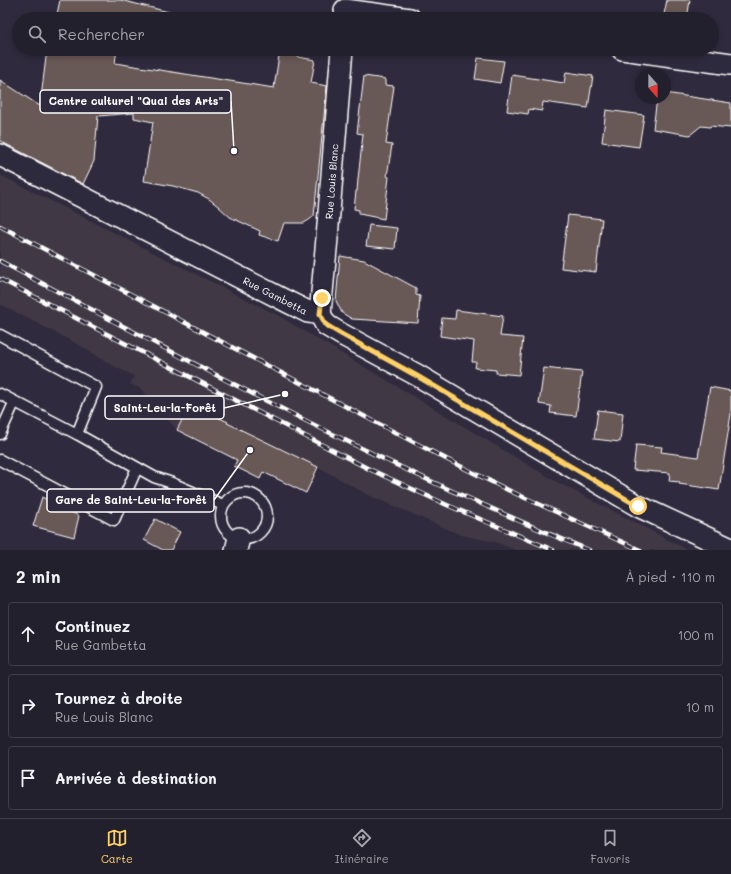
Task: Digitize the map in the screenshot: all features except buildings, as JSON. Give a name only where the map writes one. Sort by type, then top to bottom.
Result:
[{"type":"street","points":[[345,10],[359,12]]},
{"type":"street","name":"Rue Louis Blanc","points":[[320,314],[341,56]]},
{"type":"street","points":[[673,56],[731,64]]},
{"type":"street","name":"Rue Gambetta","points":[[0,155],[308,312],[320,314],[326,325],[424,380],[638,506],[731,550]]},
{"type":"lane","points":[[0,335],[96,387],[77,434]]},
{"type":"lane","points":[[0,394],[77,434],[154,477],[172,483],[223,505]]},
{"type":"lane","points":[[0,434],[14,402]]},
{"type":"lane","points":[[0,460],[114,520],[137,468]]},
{"type":"lane","points":[[242,493],[257,497],[262,502],[265,509],[265,524],[254,536],[247,538],[238,544],[233,536],[223,526],[221,512],[223,505],[228,499],[242,493]]},
{"type":"shaded area","points":[[0,175],[281,317],[557,482],[688,550],[515,550],[495,542],[461,535],[366,494],[318,467],[306,493],[263,472],[260,479],[234,466],[237,460],[198,441],[198,439],[177,430],[141,389],[130,384],[134,376],[110,364],[81,346],[0,304]]},
{"type":"railway","points":[[0,226],[448,460],[510,491],[640,550]]},
{"type":"railway","points":[[0,261],[336,436],[450,490],[589,550]]},
{"type":"railway","points":[[0,279],[369,469],[447,505],[553,550]]},
{"type":"place","name":"Centre culturel \"Quai des Arts\"","points":[[234,151]]},
{"type":"place","name":"Saint-Leu-la-Forêt","points":[[285,394]]},
{"type":"place","name":"Gare de Saint-Leu-la-Forêt","points":[[250,450]]},
{"type":"route","points":[[322,298],[320,314],[326,325],[514,432],[638,506]]}]
